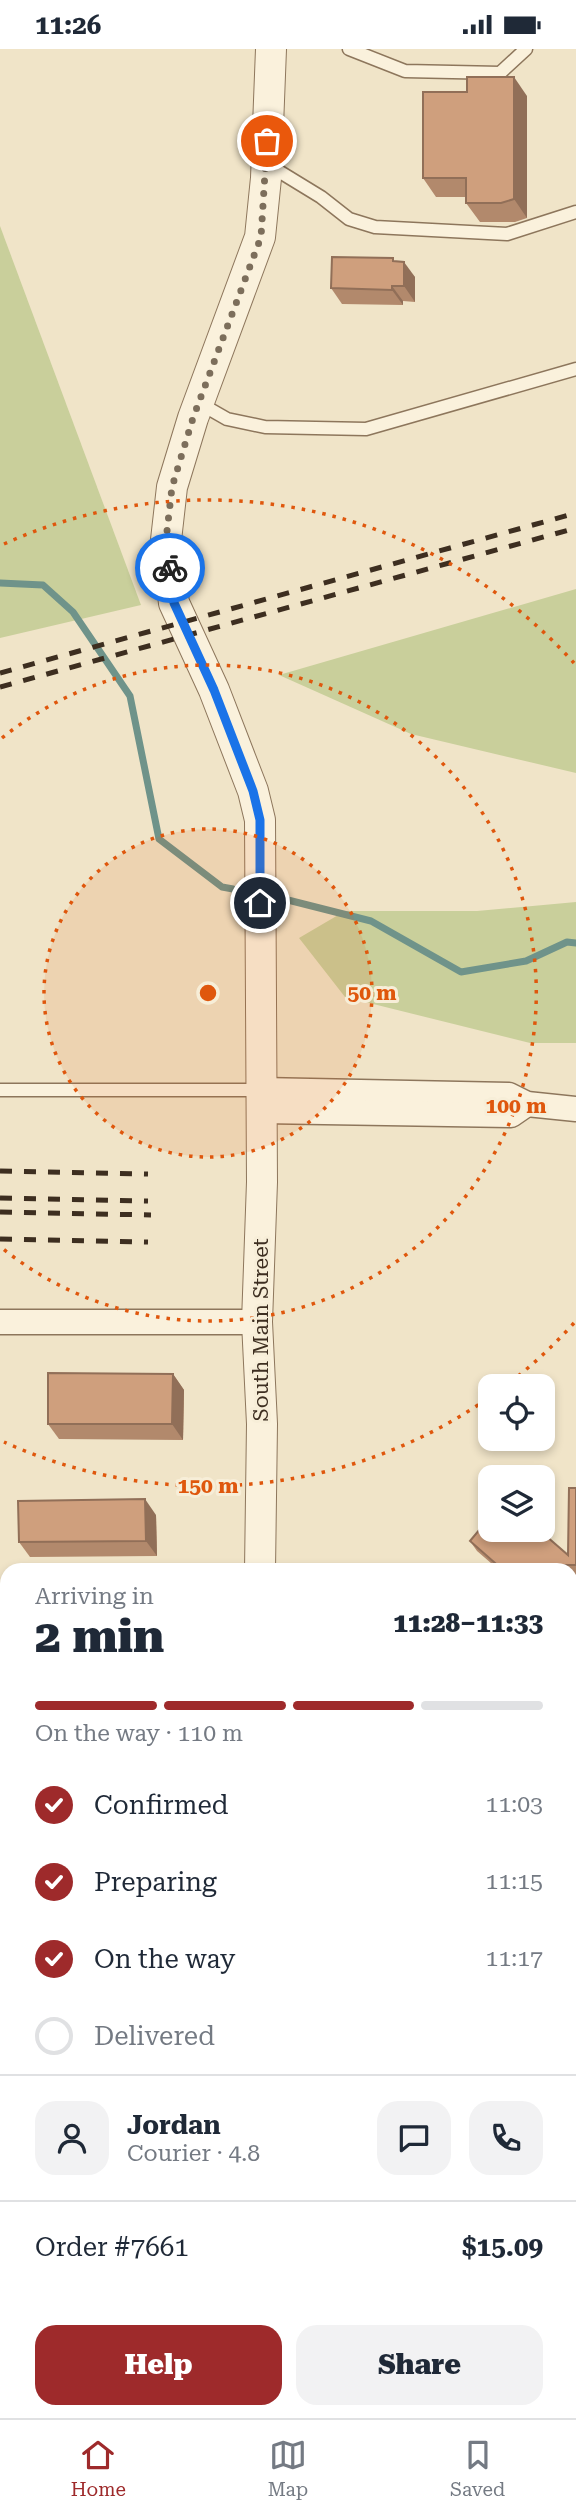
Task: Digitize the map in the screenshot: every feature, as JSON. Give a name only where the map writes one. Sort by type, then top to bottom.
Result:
[{"type":"street","name":"South Main Street","points":[[260,1563],[262,1424],[257,1322],[262,1182],[260,820],[253,791],[214,690],[174,603],[166,540],[172,487],[199,403],[261,237],[267,164],[271,49]]},
{"type":"street","points":[[262,1100],[511,1115],[527,1104],[576,1109]]},
{"type":"street","points":[[0,1322],[257,1322]]},
{"type":"lane","points":[[349,49],[405,71],[500,73],[526,49]]},
{"type":"lane","points":[[267,164],[321,197],[349,219],[375,227],[507,234],[576,212]]},
{"type":"lane","points":[[199,403],[227,419],[265,428],[366,429],[576,369]]},
{"type":"lane","points":[[0,1090],[262,1100]]},
{"type":"green space","points":[[0,226],[141,605],[0,638]]},
{"type":"green space","points":[[576,589],[576,773],[411,734],[279,675]]},
{"type":"green space","points":[[576,902],[576,1043],[530,1043],[345,997],[299,938],[345,911],[477,911]]},
{"type":"building","points":[[467,77],[514,77],[514,199],[501,203],[466,203],[466,178],[423,178],[423,92],[467,92]]},
{"type":"building","points":[[332,257],[393,258],[393,261],[404,262],[404,286],[392,286],[392,290],[331,288]]},
{"type":"building","points":[[48,1373],[173,1374],[172,1424],[48,1424]]},
{"type":"building","points":[[569,1488],[576,1488],[576,1563],[495,1563],[470,1541],[478,1531],[478,1542],[553,1542],[568,1555]]},
{"type":"building","points":[[145,1499],[146,1541],[19,1542],[18,1501]]},
{"type":"waterway","points":[[0,583],[43,585],[73,612],[130,696],[159,839],[222,887],[233,889]]},
{"type":"waterway","points":[[280,898],[371,921],[461,972],[526,961],[567,942],[576,943]]},
{"type":"railway","points":[[0,673],[576,513]]},
{"type":"railway","points":[[0,687],[576,528]]},
{"type":"railway","points":[[0,1171],[148,1174]]},
{"type":"railway","points":[[0,1198],[148,1201]]},
{"type":"railway","points":[[0,1212],[151,1215]]},
{"type":"railway","points":[[0,1239],[148,1242]]},
{"type":"way so far","points":[[170,568],[166,540],[172,487],[193,418],[261,237],[267,141]]},
{"type":"route","points":[[170,568],[174,603],[214,690],[253,791],[260,820],[260,903]]}]
